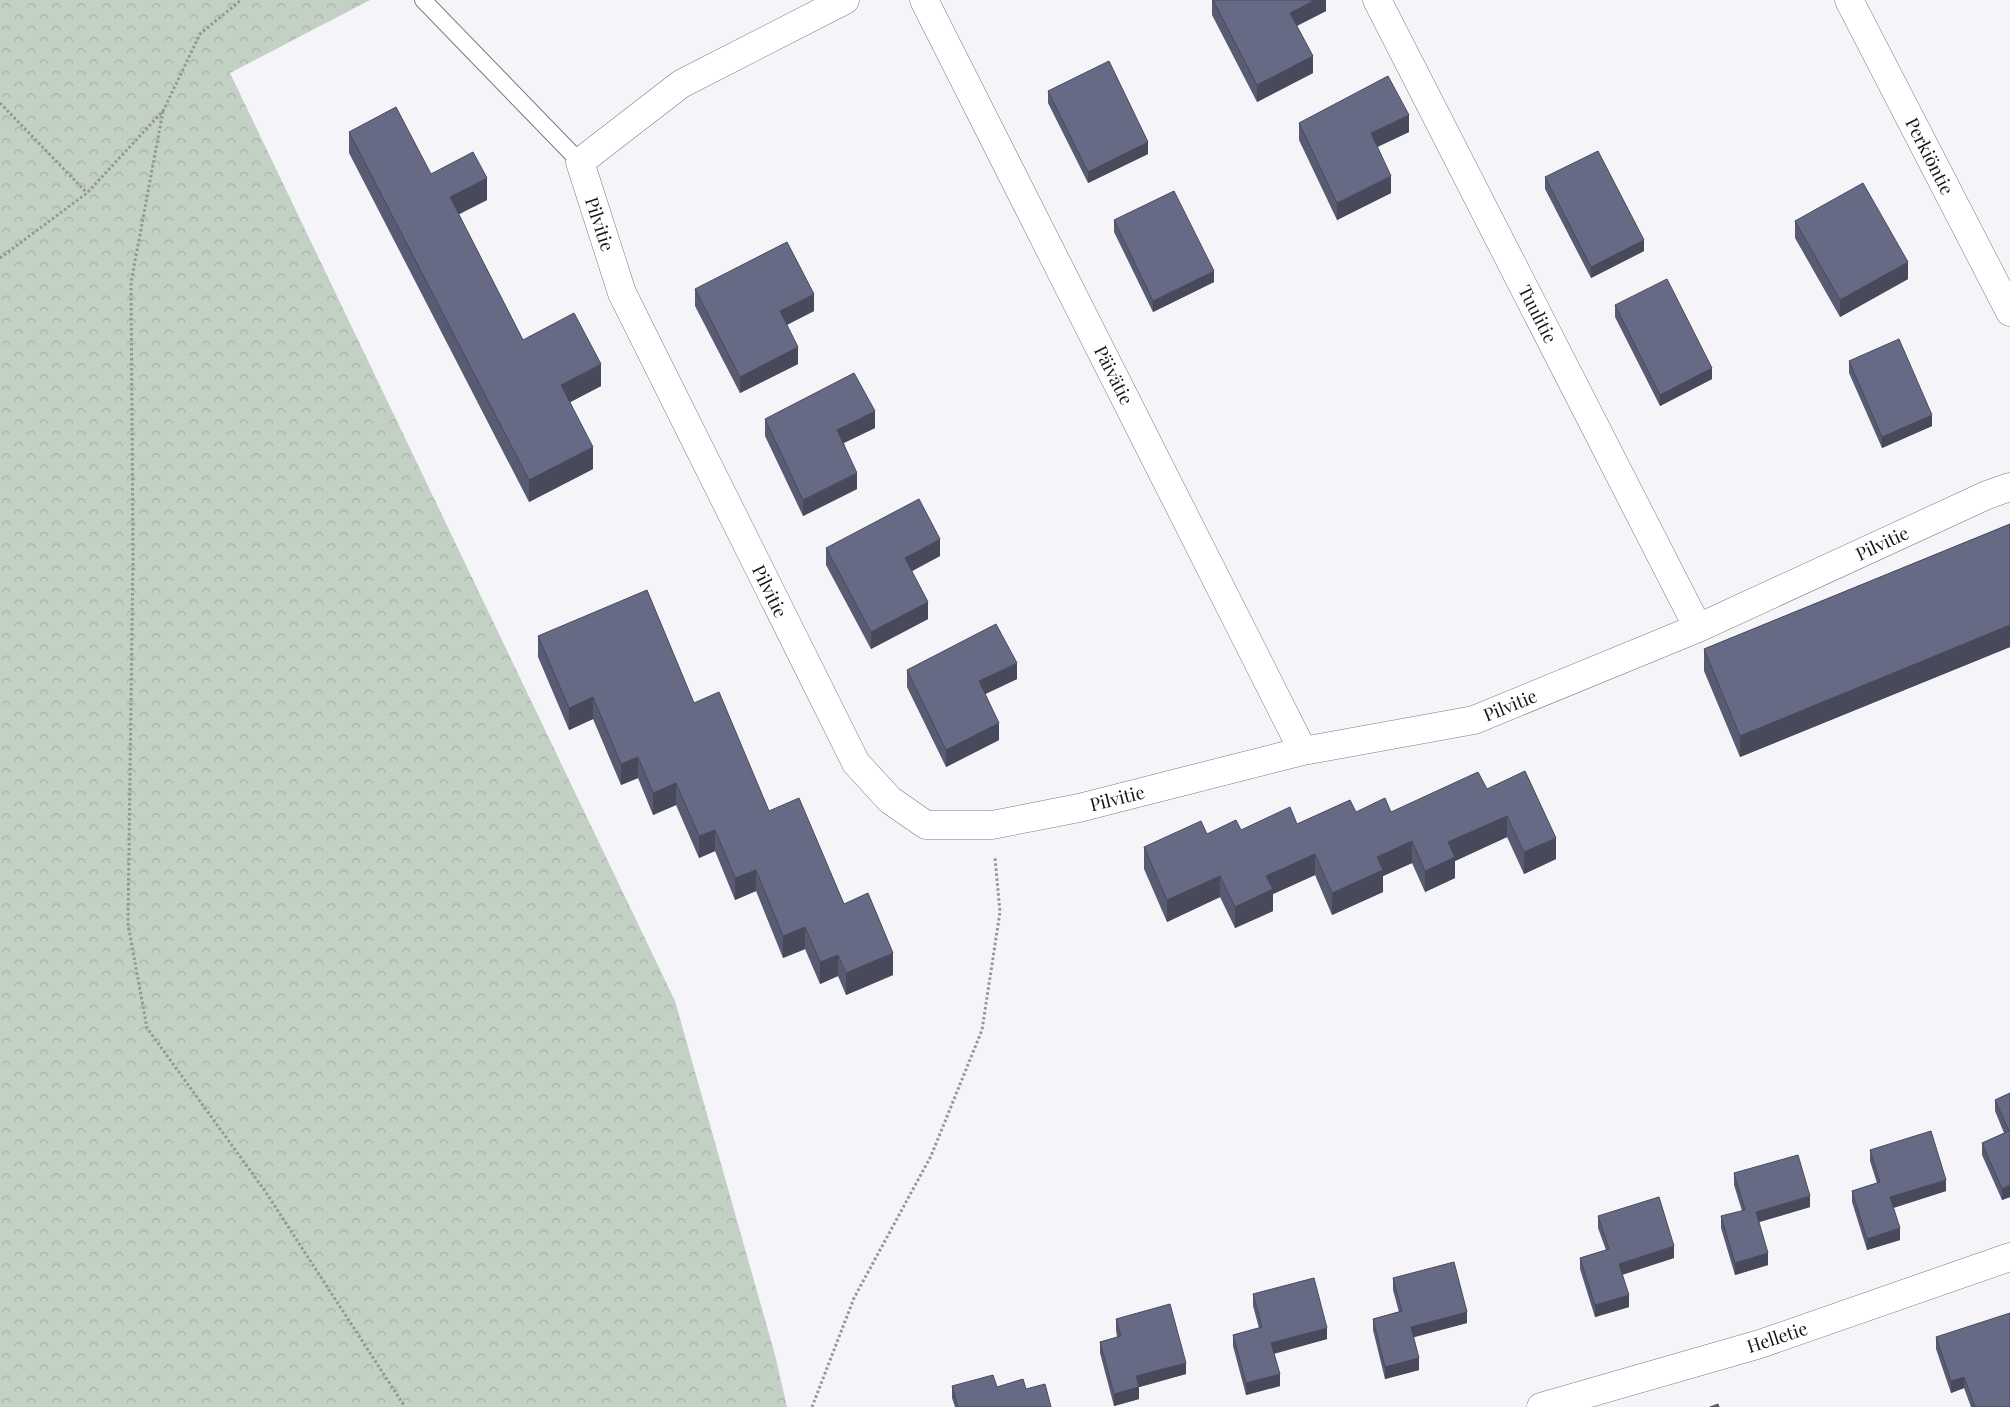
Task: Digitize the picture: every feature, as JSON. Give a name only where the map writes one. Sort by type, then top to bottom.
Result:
[{"type":"street","points":[[580,162],[681,84],[845,0]]},
{"type":"street","name":"Päivätie","points":[[924,0],[1303,751]]},
{"type":"street","name":"Tuulitie","points":[[1377,0],[1698,628]]},
{"type":"street","name":"Perkiöntie","points":[[1849,0],[2010,312]]},
{"type":"street","name":"Pilvitie","points":[[580,162],[622,293],[856,763],[890,800],[926,825],[992,825],[1079,808],[1303,751],[1474,720],[1698,628],[1987,495],[2010,487]]},
{"type":"street","name":"Helletie","points":[[1541,1407],[1573,1403],[1760,1344],[2010,1257]]},
{"type":"lane","name":"Pilvitie","points":[[423,0],[580,162]]},
{"type":"path","points":[[241,0],[200,34],[163,111],[131,283],[133,558],[128,924],[148,1028],[265,1191],[405,1407]]},
{"type":"path","points":[[0,103],[87,193]]},
{"type":"path","points":[[0,258],[87,193],[163,111]]},
{"type":"path","points":[[812,1407],[854,1298],[931,1156],[982,1030],[1000,912],[992,825]]},
{"type":"green space","points":[[0,0],[370,0],[230,73],[675,1001],[775,1355],[787,1407],[0,1407]]},
{"type":"building","points":[[1213,0],[1315,0],[1290,13],[1313,56],[1257,85]]},
{"type":"building","points":[[1109,61],[1148,142],[1088,172],[1048,91]]},
{"type":"building","points":[[1388,76],[1409,115],[1371,133],[1391,176],[1337,203],[1299,123]]},
{"type":"building","points":[[396,107],[431,174],[473,152],[487,178],[450,197],[523,340],[574,313],[601,364],[561,385],[593,447],[529,480],[349,132]]},
{"type":"building","points":[[1598,151],[1644,240],[1591,267],[1545,177]]},
{"type":"building","points":[[1863,183],[1908,262],[1840,300],[1795,221]]},
{"type":"building","points":[[1174,191],[1214,271],[1153,301],[1114,220]]},
{"type":"building","points":[[787,242],[814,294],[780,311],[798,347],[740,377],[695,289]]},
{"type":"building","points":[[1667,279],[1712,368],[1660,395],[1615,305]]},
{"type":"building","points":[[1899,339],[1932,415],[1882,437],[1849,361]]},
{"type":"building","points":[[854,373],[875,411],[837,430],[857,473],[803,500],[765,419]]},
{"type":"building","points":[[919,499],[940,539],[905,558],[928,602],[871,632],[826,548]]},
{"type":"building","points":[[2010,524],[2010,625],[1740,736],[1704,649]]},
{"type":"building","points":[[647,590],[694,703],[719,692],[769,811],[799,798],[844,904],[868,893],[893,953],[846,973],[838,955],[820,962],[805,927],[783,936],[756,870],[735,878],[715,830],[699,836],[676,783],[653,793],[638,757],[621,764],[593,697],[569,708],[538,636]]},
{"type":"building","points":[[996,624],[1017,663],[979,681],[999,723],[946,750],[907,670]]},
{"type":"building","points":[[1525,771],[1556,838],[1524,852],[1507,816],[1448,842],[1455,857],[1425,871],[1412,841],[1377,857],[1383,870],[1332,893],[1315,854],[1266,876],[1273,889],[1235,907],[1220,876],[1167,900],[1144,847],[1201,821],[1207,834],[1236,820],[1241,830],[1290,807],[1297,824],[1350,800],[1356,812],[1385,798],[1391,812],[1478,772],[1487,789]]},
{"type":"building","points":[[2010,1093],[2010,1185],[2002,1189],[1982,1143],[2009,1131],[1995,1100]]},
{"type":"building","points":[[1931,1131],[1946,1180],[1890,1197],[1900,1228],[1867,1239],[1852,1191],[1880,1182],[1870,1150]]},
{"type":"building","points":[[1798,1155],[1810,1196],[1756,1212],[1768,1253],[1735,1263],[1721,1216],[1745,1210],[1734,1173]]},
{"type":"building","points":[[1659,1197],[1674,1246],[1619,1264],[1629,1295],[1595,1305],[1580,1258],[1609,1249],[1598,1216]]},
{"type":"building","points":[[1454,1262],[1467,1312],[1411,1327],[1419,1358],[1385,1367],[1373,1319],[1402,1311],[1393,1278]]},
{"type":"building","points":[[1314,1278],[1327,1328],[1271,1343],[1280,1374],[1246,1383],[1233,1335],[1262,1327],[1253,1294]]},
{"type":"building","points":[[1170,1304],[1186,1363],[1136,1376],[1139,1387],[1114,1394],[1100,1342],[1121,1336],[1116,1319]]},
{"type":"building","points":[[2010,1313],[2010,1407],[1975,1407],[1964,1377],[1951,1381],[1936,1337]]},
{"type":"building","points":[[993,1375],[997,1387],[1023,1379],[1026,1389],[1045,1384],[1051,1407],[958,1407],[952,1386]]}]
